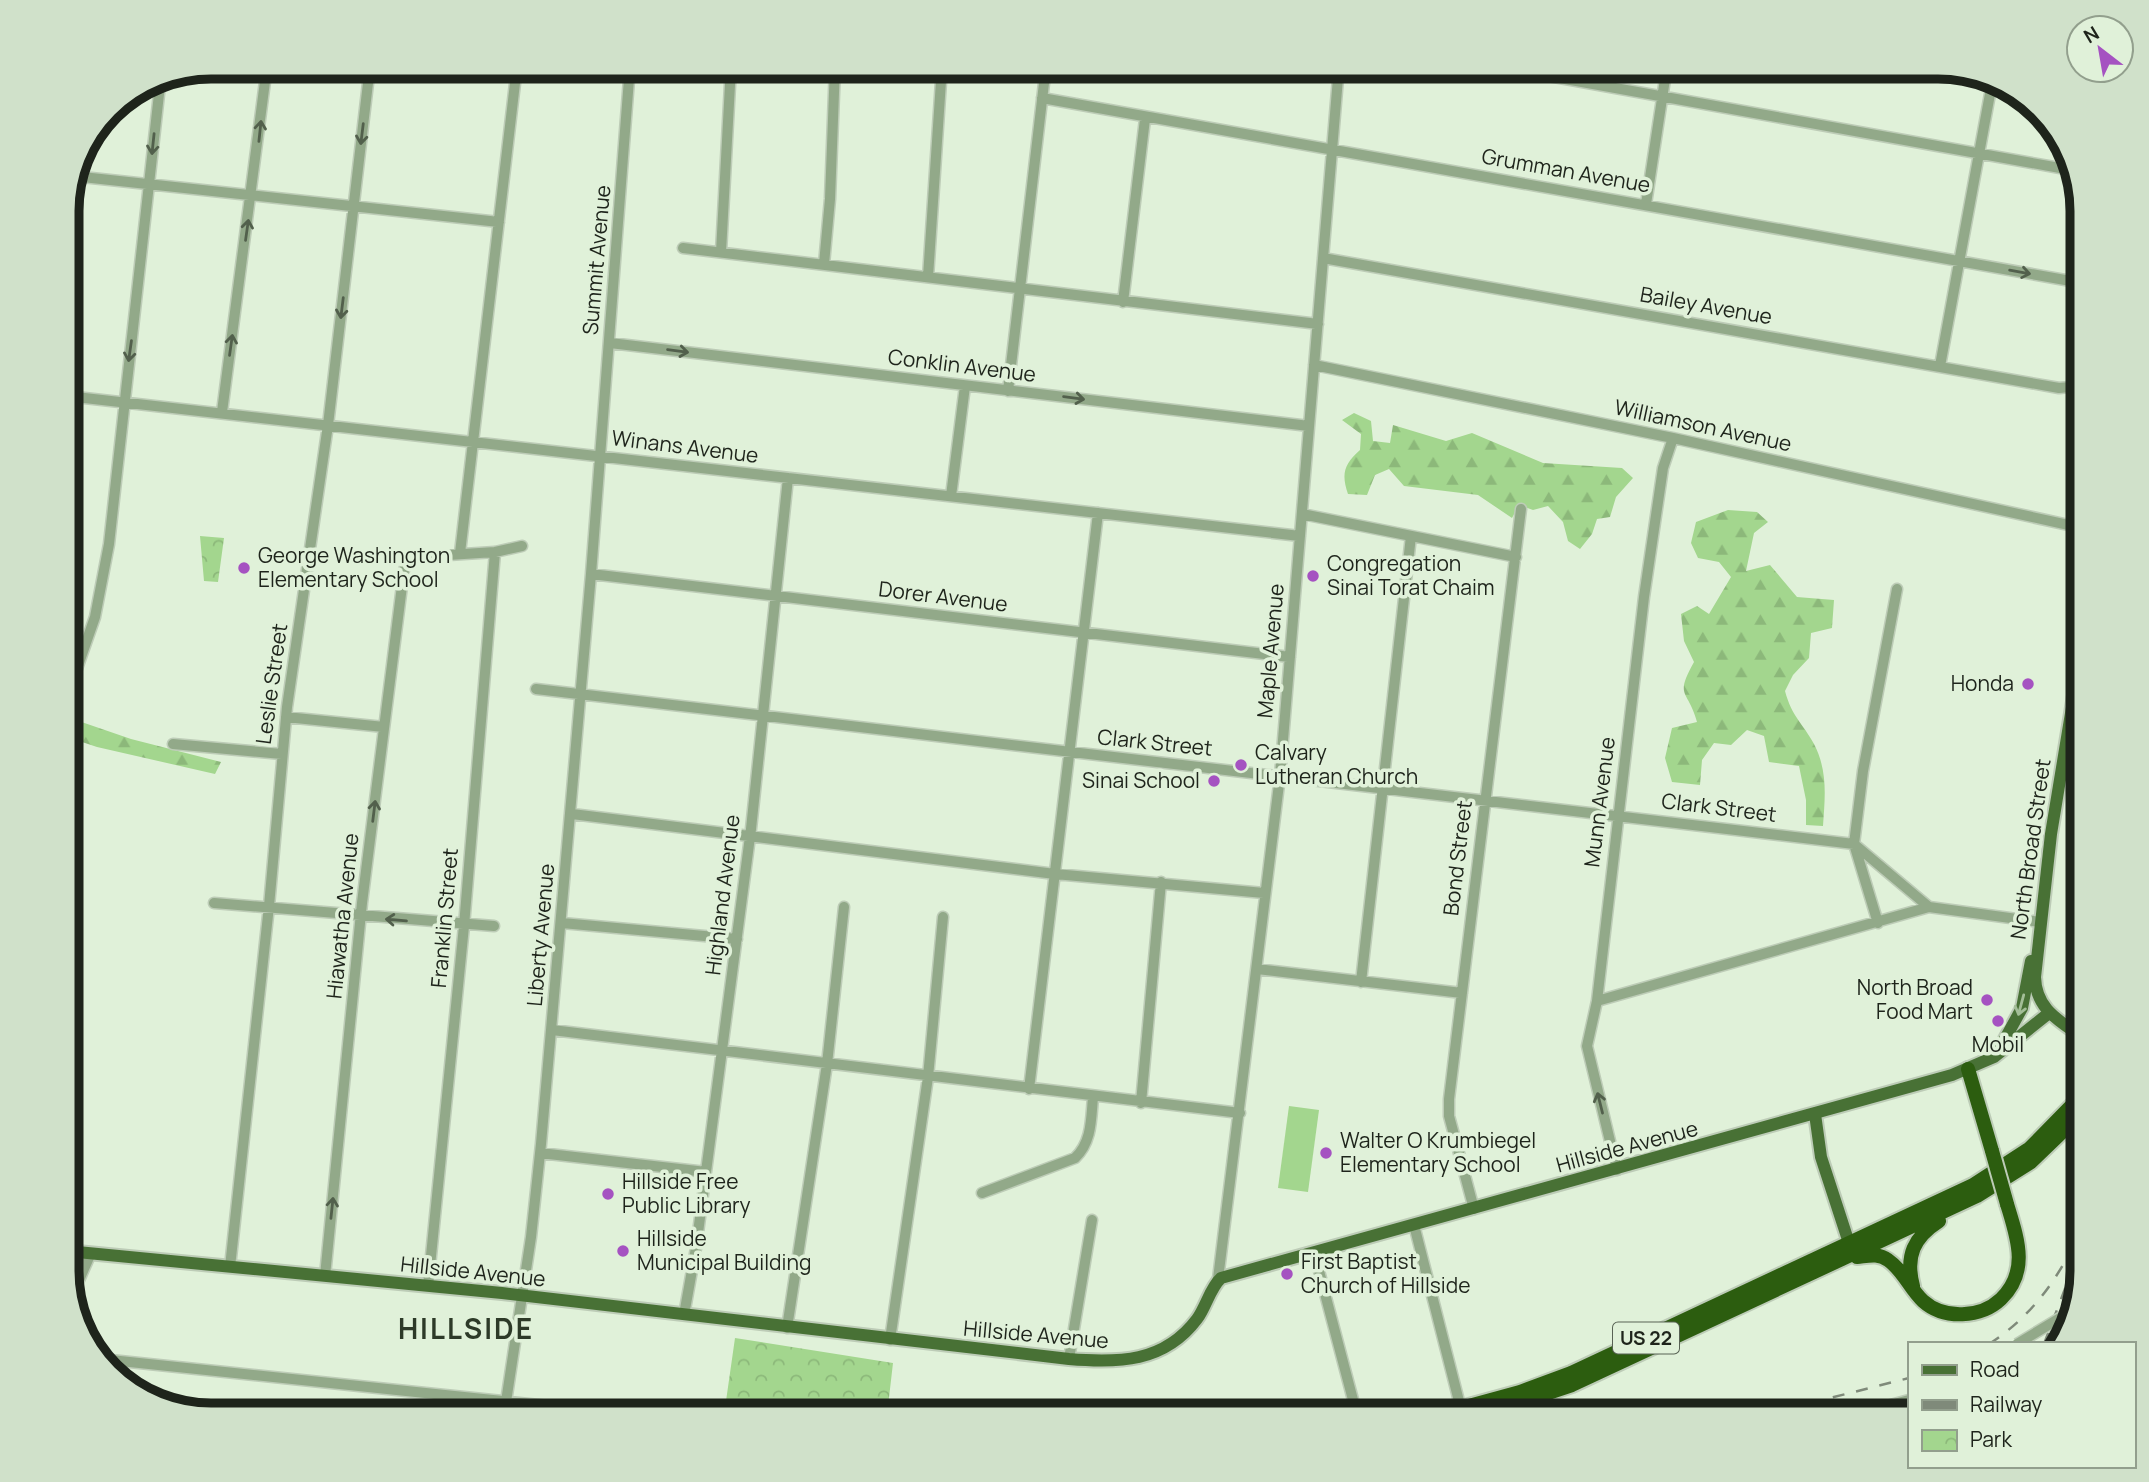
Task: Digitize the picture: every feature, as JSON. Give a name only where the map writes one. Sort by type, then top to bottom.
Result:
[{"type":"highway","points":[[1842,1259],[1882,1257],[1894,1265],[1930,1306],[1954,1314],[1983,1310],[1999,1301],[2014,1282],[2020,1258],[1968,1069]]},
{"type":"highway","name":"US 22","points":[[1482,1403],[1571,1373],[1998,1170],[2042,1138],[2070,1108]]},
{"type":"highway","name":"US 22","points":[[1521,1403],[1573,1385],[1977,1196],[2031,1162],[2070,1125]]},
{"type":"highway","points":[[1914,1290],[1909,1263],[1914,1243],[1925,1230],[1977,1196]]},
{"type":"main road","name":"North Broad Street","points":[[2049,1013],[2040,1001],[2036,988],[2037,948],[2070,706]]},
{"type":"main road","points":[[1994,1057],[2022,1008],[2026,974],[2037,948]]},
{"type":"main road","name":"Hillside Avenue","points":[[79,1252],[523,1296],[1069,1359],[1128,1361],[1165,1348],[1195,1322],[1218,1279],[1617,1170],[1968,1069],[1994,1057],[2049,1013]]},
{"type":"main road","points":[[2049,1013],[2070,1028]]},
{"type":"main road","points":[[1815,1114],[1821,1157],[1849,1243]]},
{"type":"street","points":[[222,412],[253,195],[266,79]]},
{"type":"street","name":"Leslie Street","points":[[230,1266],[269,909],[286,717],[328,425],[369,79]]},
{"type":"street","points":[[516,79],[460,553],[495,552],[522,546]]},
{"type":"street","name":"Summit Avenue","points":[[599,457],[629,79]]},
{"type":"street","points":[[721,252],[730,79]]},
{"type":"street","points":[[824,264],[830,199],[835,79]]},
{"type":"street","points":[[928,277],[941,79]]},
{"type":"street","points":[[1008,391],[1044,79]]},
{"type":"street","name":"Maple Avenue","points":[[1218,1279],[1280,776],[1338,79]]},
{"type":"street","points":[[1563,79],[2063,169]]},
{"type":"street","points":[[1646,204],[1664,79]]},
{"type":"street","points":[[79,664],[99,599],[109,544],[159,90]]},
{"type":"street","points":[[1940,366],[1991,90]]},
{"type":"street","name":"Grumman Avenue","points":[[1042,98],[1145,119],[1332,149],[2070,281]]},
{"type":"street","points":[[1123,302],[1145,119]]},
{"type":"street","points":[[83,177],[499,222]]},
{"type":"street","points":[[683,248],[1318,324]]},
{"type":"street","name":"Bailey Avenue","points":[[1323,258],[2059,388],[2070,387]]},
{"type":"street","name":"Conklin Avenue","points":[[610,343],[1309,426]]},
{"type":"street","name":"Williamson Avenue","points":[[1314,365],[1673,438],[2070,525]]},
{"type":"street","points":[[951,496],[965,386]]},
{"type":"street","name":"Winans Avenue","points":[[79,397],[1300,536]]},
{"type":"street","name":"Munn Avenue","points":[[1617,1170],[1587,1046],[1597,1001],[1648,571],[1663,468],[1673,438]]},
{"type":"street","name":"Liberty Avenue","points":[[506,1402],[523,1296],[540,1153],[572,814],[599,457]]},
{"type":"street","name":"Highland Avenue","points":[[684,1315],[706,1172],[750,838],[788,478]]},
{"type":"street","name":"Bond Street","points":[[1474,1209],[1449,1110],[1521,509]]},
{"type":"street","points":[[1029,1089],[1098,513]]},
{"type":"street","points":[[1302,514],[1516,557]]},
{"type":"street","points":[[1361,982],[1411,536]]},
{"type":"street","name":"Franklin Street","points":[[428,1286],[464,926],[495,552]]},
{"type":"street","name":"Hiawatha Avenue","points":[[325,1276],[361,917],[404,570],[408,562],[417,557],[460,553]]},
{"type":"street","name":"Dorer Avenue","points":[[591,574],[1290,657]]},
{"type":"street","points":[[1878,923],[1854,844],[1863,771],[1898,589]]},
{"type":"street","name":"Clark Street","points":[[536,689],[1854,844]]},
{"type":"street","points":[[286,717],[384,727]]},
{"type":"street","points":[[173,744],[282,754]]},
{"type":"street","points":[[572,814],[1055,874],[1264,893]]},
{"type":"street","points":[[1854,844],[1929,907]]},
{"type":"street","points":[[1141,1103],[1160,882]]},
{"type":"street","points":[[214,903],[464,926],[494,926]]},
{"type":"street","points":[[787,1328],[827,1064],[844,907]]},
{"type":"street","points":[[1597,1001],[1929,907],[2040,922]]},
{"type":"street","points":[[890,1340],[928,1077],[943,917]]},
{"type":"street","points":[[562,923],[737,939]]},
{"type":"street","points":[[1257,970],[1462,993]]},
{"type":"street","points":[[552,1030],[1240,1113]]},
{"type":"street","points":[[982,1192],[1075,1158],[1084,1150],[1088,1137],[1093,1097]]},
{"type":"street","points":[[540,1153],[706,1172]]},
{"type":"street","points":[[1069,1359],[1092,1220]]},
{"type":"street","points":[[1414,1225],[1459,1403]]},
{"type":"street","points":[[1314,1252],[1354,1403]]},
{"type":"street","points":[[79,1280],[91,1253]]},
{"type":"street","points":[[2020,1342],[2061,1317]]},
{"type":"street","points":[[115,1360],[515,1403]]},
{"type":"green space","points":[[1354,413],[1371,421],[1373,441],[1390,443],[1393,425],[1446,441],[1472,433],[1543,463],[1622,468],[1633,478],[1616,497],[1610,517],[1597,519],[1592,534],[1580,549],[1568,541],[1563,522],[1548,506],[1533,510],[1519,505],[1512,518],[1478,495],[1404,486],[1389,469],[1375,475],[1367,495],[1348,494],[1345,470],[1360,450],[1361,434],[1342,420]]},
{"type":"green space","points":[[1728,510],[1757,512],[1768,522],[1754,533],[1746,571],[1770,565],[1797,597],[1834,600],[1832,628],[1811,633],[1809,658],[1793,675],[1785,691],[1822,764],[1825,784],[1823,826],[1806,825],[1806,800],[1799,766],[1769,762],[1764,736],[1747,730],[1731,745],[1714,743],[1702,760],[1700,785],[1672,782],[1665,758],[1672,728],[1697,722],[1684,688],[1694,662],[1684,641],[1681,614],[1697,606],[1709,614],[1731,577],[1719,562],[1698,558],[1691,543],[1696,522]]},
{"type":"green space","points":[[200,536],[224,538],[218,582],[204,581]]},
{"type":"green space","points":[[79,721],[131,739],[221,762],[215,774],[79,741]]},
{"type":"green space","points":[[1289,1106],[1319,1110],[1308,1192],[1278,1188]]},
{"type":"green space","points":[[735,1338],[893,1363],[888,1403],[726,1403]]},
{"type":"railway","points":[[1992,1342],[2033,1307],[2056,1277],[2070,1252]]},
{"type":"railway","points":[[2045,1342],[2070,1276]]},
{"type":"railway","points":[[1810,1403],[1908,1378]]},
{"type":"place","name":"George Washington Elementary School","points":[[244,568]]},
{"type":"place","name":"Congregation Sinai Torat Chaim","points":[[1313,576]]},
{"type":"place","name":"Honda","points":[[2028,684]]},
{"type":"place","name":"Calvary Lutheran Church","points":[[1241,765]]},
{"type":"place","name":"Sinai School","points":[[1214,781]]},
{"type":"place","name":"North Broad Food Mart","points":[[1987,1000]]},
{"type":"place","name":"Mobil","points":[[1998,1021]]},
{"type":"place","name":"Walter O Krumbiegel Elementary School","points":[[1326,1153]]},
{"type":"place","name":"Hillside Free Public Library","points":[[608,1194]]},
{"type":"place","name":"Hillside Municipal Building","points":[[623,1251]]},
{"type":"place","name":"First Baptist Church of Hillside","points":[[1287,1274]]},
{"type":"district","name":"HILLSIDE","points":[[466,1329]]}]
